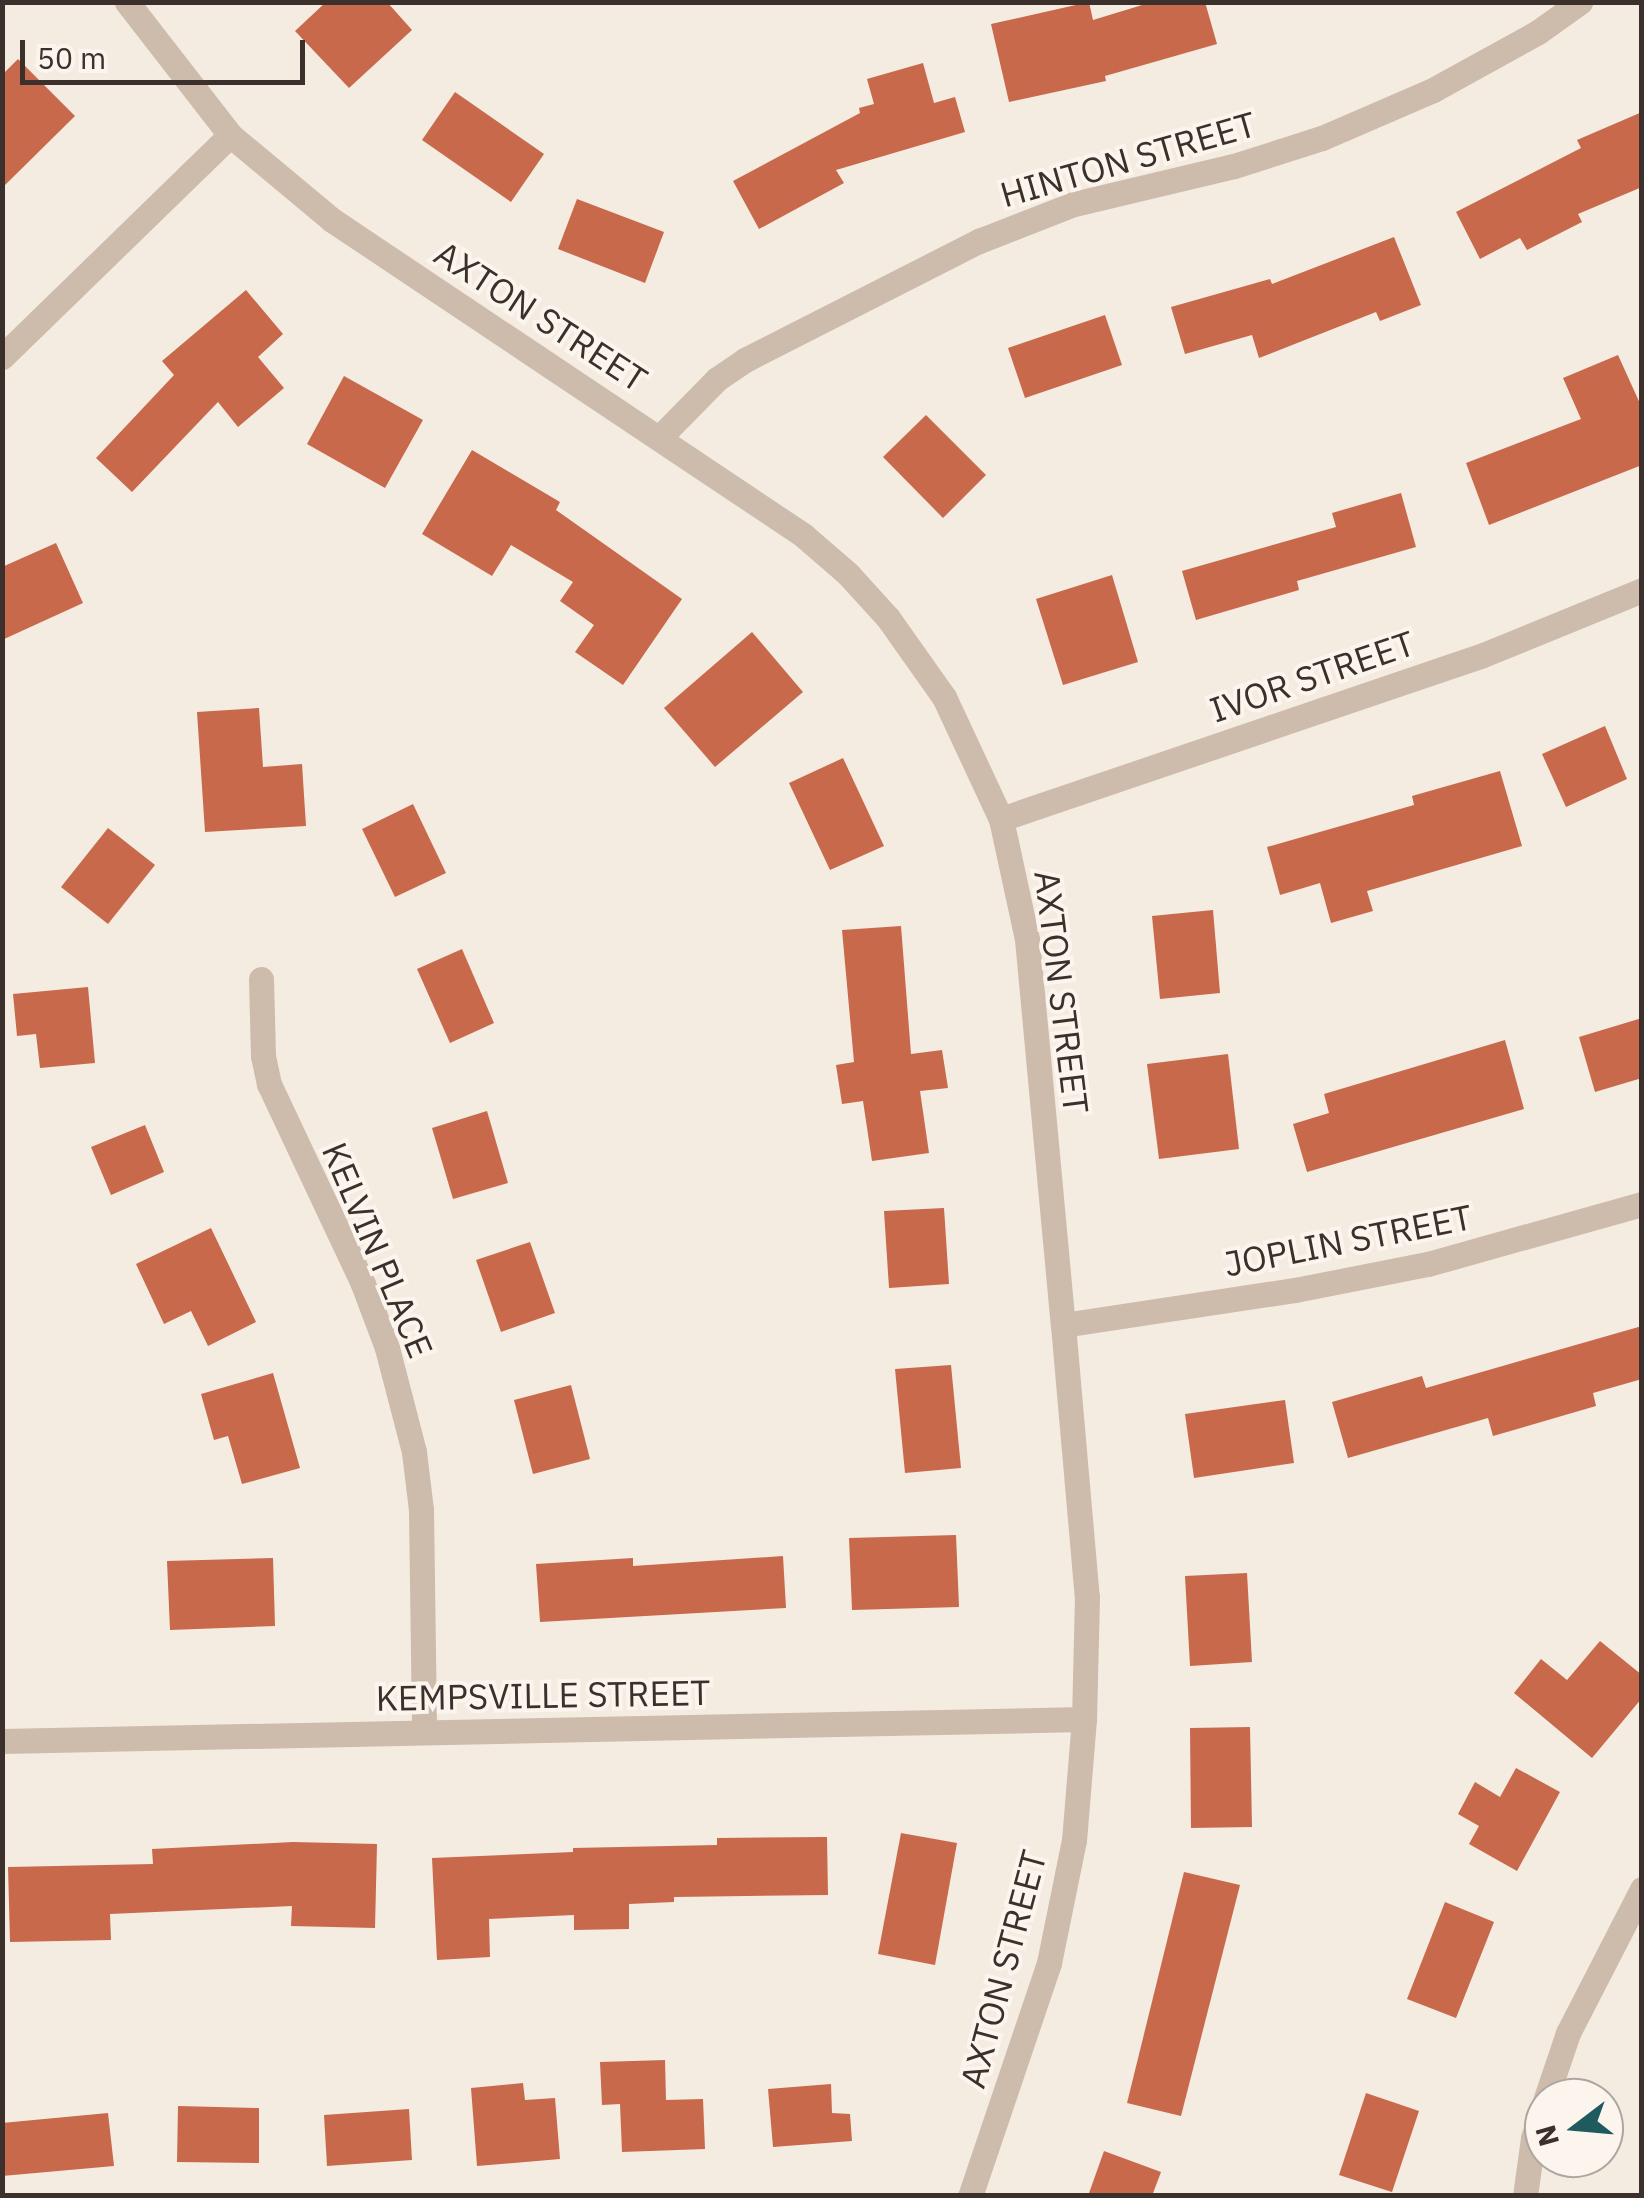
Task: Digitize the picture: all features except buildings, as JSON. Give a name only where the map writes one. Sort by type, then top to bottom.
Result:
[{"type":"street","name":"AXTON STREET","points":[[128,2],[230,135],[332,220],[803,535],[888,618],[950,708],[1002,819],[1027,939],[1087,1597],[1084,1719],[1074,1840],[1049,1963],[970,2196]]},
{"type":"street","name":"HINTON STREET","points":[[660,437],[717,379],[744,360],[979,240],[1074,204],[1234,166],[1322,138],[1433,90],[1538,32],[1580,2]]},
{"type":"street","points":[[2,356],[230,135]]},
{"type":"street","name":"IVOR STREET","points":[[1002,819],[1482,655],[1642,590]]},
{"type":"street","name":"KELVIN PLACE","points":[[260,979],[263,1056],[269,1084],[362,1284],[387,1348],[414,1452],[421,1510],[424,1732]]},
{"type":"street","name":"JOPLIN STREET","points":[[1063,1325],[1295,1290],[1428,1264],[1642,1204]]},
{"type":"street","name":"KEMPSVILLE STREET","points":[[2,1741],[1084,1719]]},
{"type":"street","points":[[1553,2078],[1568,2033],[1633,1925],[1642,1889]]}]
